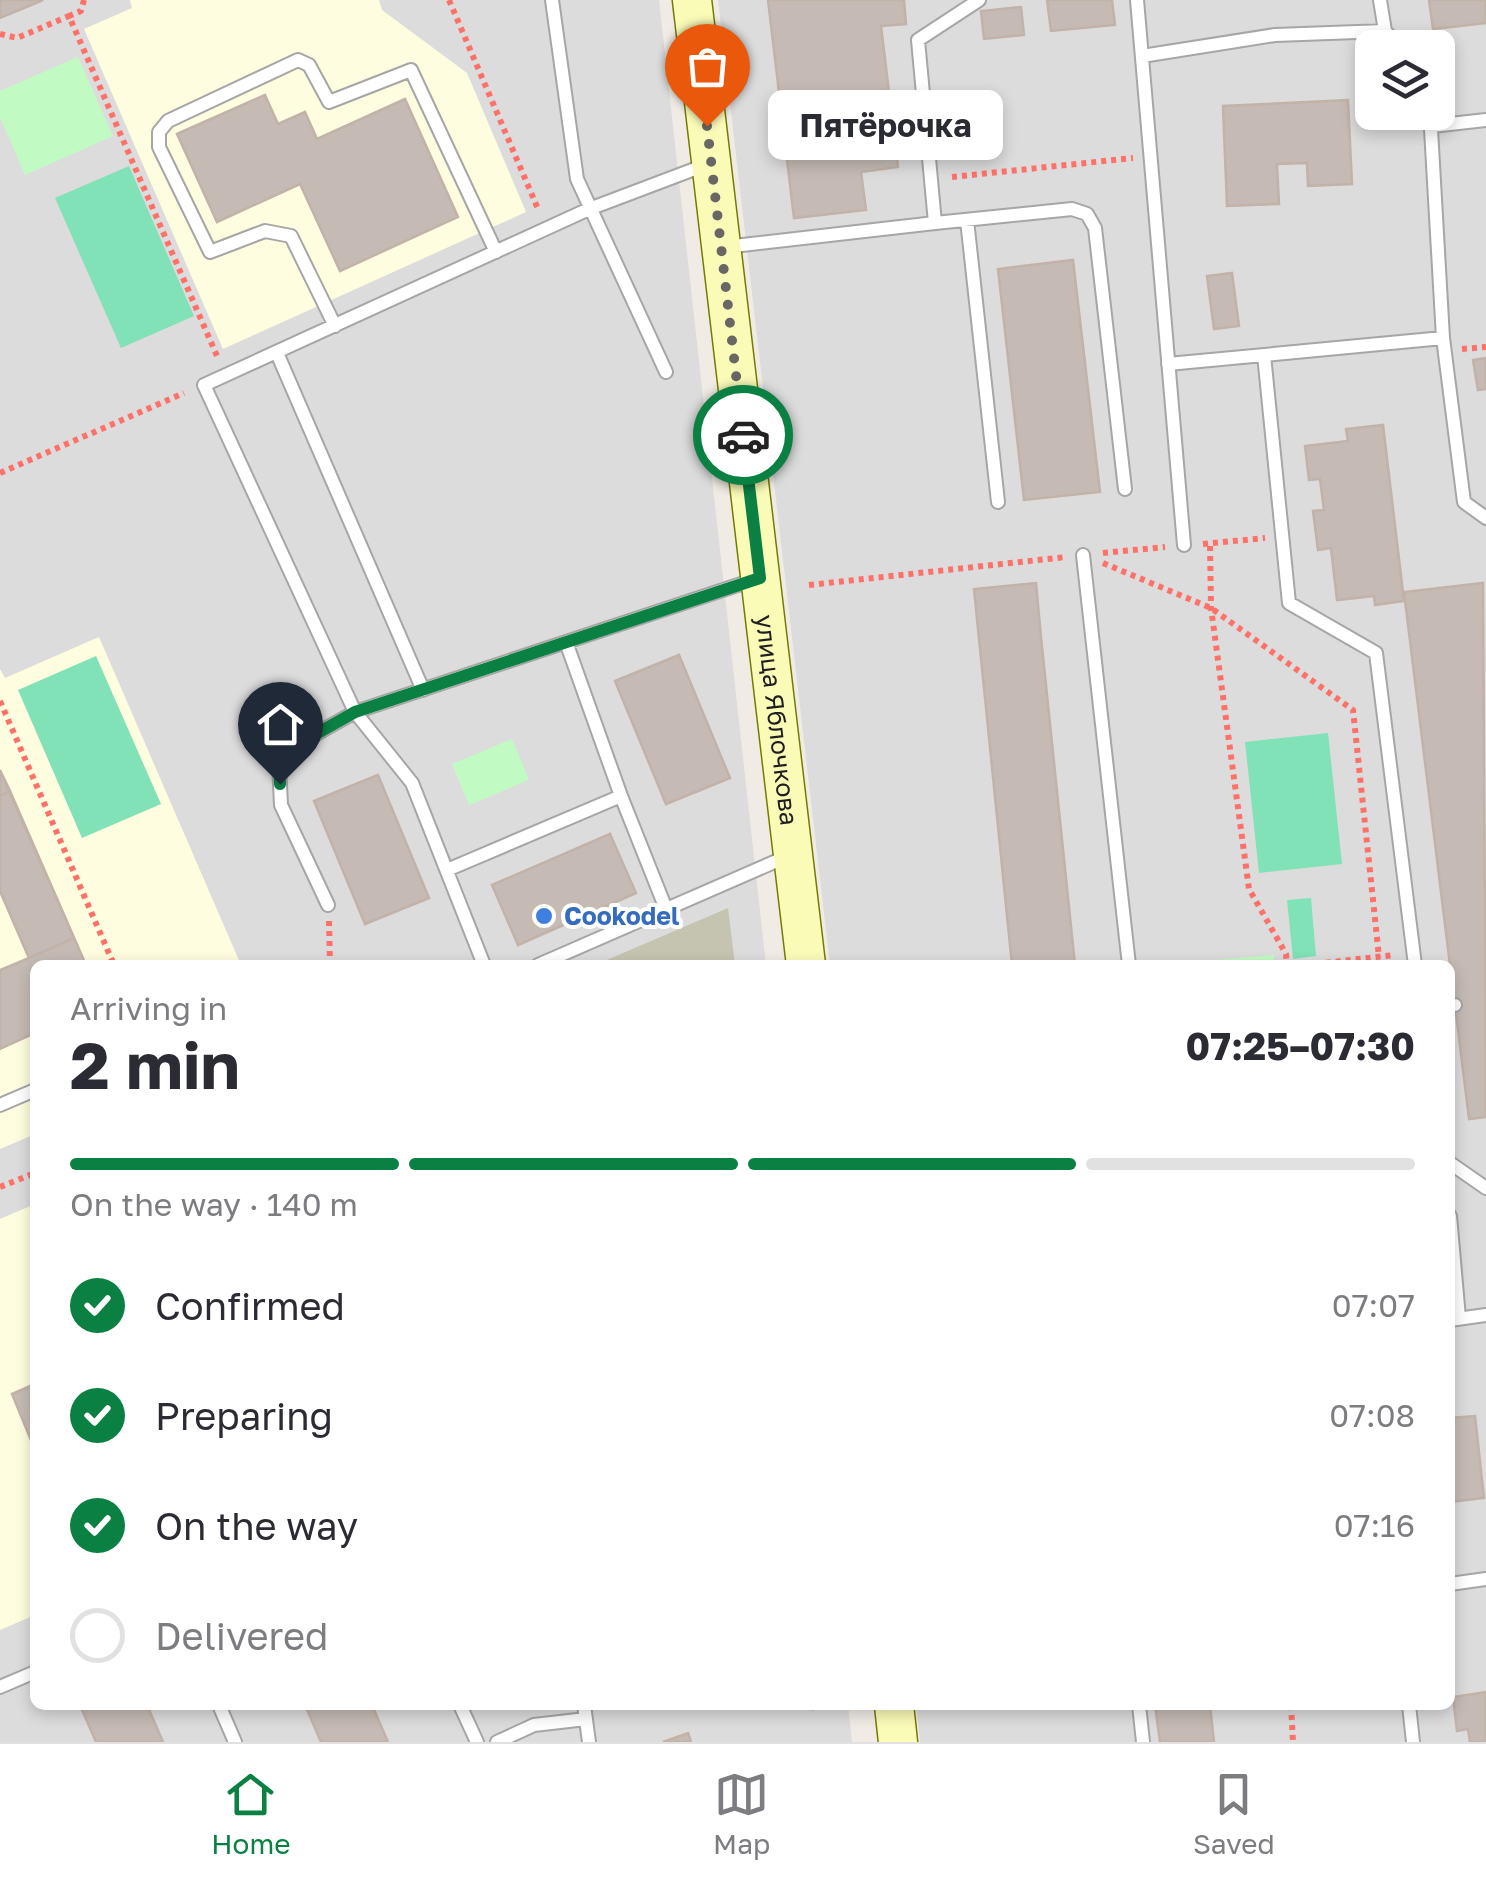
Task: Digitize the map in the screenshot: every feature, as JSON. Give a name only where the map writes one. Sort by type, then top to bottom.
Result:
[{"type":"street","name":"улица Яблочкова","points":[[692,0],[805,960]]},
{"type":"street","points":[[895,1710],[898,1742]]},
{"type":"lane","points":[[552,0],[576,179],[666,372]]},
{"type":"lane","points":[[935,223],[918,40],[978,0]]},
{"type":"lane","points":[[1137,0],[1184,545]]},
{"type":"lane","points":[[1380,0],[1385,30]]},
{"type":"lane","points":[[1142,56],[1276,35],[1355,31]]},
{"type":"lane","points":[[335,326],[291,236],[265,231],[210,252],[159,148],[159,132],[168,121],[298,60],[309,65],[328,102],[410,70],[496,252]]},
{"type":"lane","points":[[1455,119],[1486,120]]},
{"type":"lane","points":[[1432,130],[1443,338],[1464,502],[1486,518]]},
{"type":"lane","points":[[482,960],[412,783],[355,712],[204,385],[588,209],[710,163]]},
{"type":"lane","points":[[722,248],[1072,210],[1087,214],[1095,228],[1124,489]]},
{"type":"lane","points":[[967,220],[998,502]]},
{"type":"lane","points":[[1168,364],[1443,338]]},
{"type":"lane","points":[[278,353],[423,690]]},
{"type":"lane","points":[[1264,355],[1289,603],[1376,652],[1414,959]]},
{"type":"lane","points":[[1083,556],[1128,960]]},
{"type":"lane","points":[[328,905],[281,805],[279,764],[302,742],[355,712],[760,578]]},
{"type":"lane","points":[[566,642],[666,910]]},
{"type":"lane","points":[[447,870],[621,796]]},
{"type":"lane","points":[[550,960],[792,854]]},
{"type":"lane","points":[[0,1105],[30,1092]]},
{"type":"lane","points":[[1455,1167],[1486,1188]]},
{"type":"lane","points":[[1455,1319],[1486,1315]]},
{"type":"lane","points":[[1455,1583],[1486,1579]]},
{"type":"lane","points":[[0,1687],[30,1674]]},
{"type":"lane","points":[[221,1710],[235,1742]]},
{"type":"lane","points":[[462,1710],[476,1742]]},
{"type":"lane","points":[[1140,1710],[1143,1742]]},
{"type":"lane","points":[[1409,1710],[1413,1742]]},
{"type":"lane","points":[[496,1742],[534,1725],[585,1712],[588,1742]]},
{"type":"path","points":[[0,34],[18,38],[80,11],[84,0]]},
{"type":"path","points":[[449,0],[546,229]]},
{"type":"path","points":[[70,16],[226,376]]},
{"type":"path","points":[[931,179],[1150,156]]},
{"type":"path","points":[[0,474],[204,385]]},
{"type":"path","points":[[808,585],[1282,536]]},
{"type":"path","points":[[1210,546],[1211,608],[1249,888],[1287,960]]},
{"type":"path","points":[[1083,556],[1211,608],[1353,710],[1378,957]]},
{"type":"path","points":[[0,701],[112,960]]},
{"type":"path","points":[[328,905],[330,960]]},
{"type":"path","points":[[1351,960],[1414,959]]},
{"type":"path","points":[[0,1187],[30,1175]]},
{"type":"path","points":[[1291,1710],[1293,1742]]},
{"type":"shaded area","points":[[0,0],[659,0],[765,960],[30,960],[30,1710],[849,1710],[852,1742],[0,1742]]},
{"type":"shaded area","points":[[130,0],[379,0],[382,10],[467,73],[526,212],[223,349],[84,29],[132,8]]},
{"type":"shaded area","points":[[718,0],[1486,0],[1486,1742],[920,1742],[917,1710],[1455,1710],[1455,960],[829,960]]},
{"type":"shaded area","points":[[99,637],[239,960],[30,960],[30,1136],[0,1149],[0,669],[5,678]]},
{"type":"shaded area","points":[[728,908],[734,960],[607,960]]},
{"type":"shaded area","points":[[30,1206],[30,1617],[0,1630],[0,1219]]},
{"type":"green space","points":[[78,57],[113,136],[25,175],[0,117],[0,91]]},
{"type":"green space","points":[[129,166],[194,316],[121,348],[55,198]]},
{"type":"green space","points":[[96,656],[161,804],[82,838],[18,690]]},
{"type":"green space","points":[[1328,733],[1342,864],[1259,873],[1245,742]]},
{"type":"green space","points":[[512,739],[529,780],[469,805],[452,764]]},
{"type":"green space","points":[[1311,898],[1316,956],[1293,959],[1287,900]]},
{"type":"green space","points":[[1274,955],[1274,960],[1214,960]]},
{"type":"building","points":[[0,0],[43,0],[0,18]]},
{"type":"building","points":[[768,0],[904,0],[906,24],[881,26],[898,167],[861,172],[866,210],[794,218]]},
{"type":"building","points":[[1047,0],[1112,0],[1115,25],[1051,31]]},
{"type":"building","points":[[1429,0],[1486,0],[1486,23],[1433,29]]},
{"type":"building","points":[[1021,7],[1024,35],[984,39],[981,11]]},
{"type":"building","points":[[265,95],[278,124],[305,112],[317,139],[405,99],[458,217],[340,271],[300,184],[217,222],[177,134]]},
{"type":"building","points":[[1348,100],[1352,184],[1308,186],[1307,163],[1277,164],[1279,204],[1227,206],[1223,106]]},
{"type":"building","points":[[1073,260],[1100,492],[1024,500],[998,269]]},
{"type":"building","points":[[1232,273],[1239,326],[1214,329],[1207,276]]},
{"type":"building","points":[[1486,358],[1486,389],[1478,390],[1473,360]]},
{"type":"building","points":[[1383,425],[1404,601],[1375,605],[1374,596],[1337,600],[1331,548],[1318,550],[1313,511],[1324,510],[1320,479],[1309,480],[1305,446],[1348,441],[1346,429]]},
{"type":"building","points":[[1036,583],[1074,960],[1011,960],[974,589]]},
{"type":"building","points":[[1483,583],[1486,1117],[1469,1119],[1455,1005],[1455,960],[1449,960],[1404,592]]},
{"type":"building","points":[[679,655],[730,778],[666,804],[615,681]]},
{"type":"building","points":[[0,770],[10,791],[0,796]]},
{"type":"building","points":[[0,771],[74,938],[29,958],[0,891]]},
{"type":"building","points":[[378,775],[429,898],[365,924],[314,801]]},
{"type":"building","points":[[10,791],[84,960],[30,960],[30,1035],[0,1049],[0,970],[29,958],[0,891],[0,796]]},
{"type":"building","points":[[610,834],[636,893],[518,945],[492,885]]},
{"type":"building","points":[[30,1386],[30,1438],[12,1394]]},
{"type":"building","points":[[1475,1416],[1484,1498],[1455,1501],[1455,1418]]},
{"type":"building","points":[[1486,1692],[1486,1742],[1470,1742],[1468,1729],[1457,1731],[1455,1697]]},
{"type":"building","points":[[82,1710],[149,1710],[163,1742],[96,1742]]},
{"type":"building","points":[[307,1710],[374,1710],[388,1742],[321,1742]]},
{"type":"building","points":[[1156,1710],[1211,1710],[1214,1742],[1160,1742]]},
{"type":"building","points":[[688,1733],[691,1742],[663,1742]]},
{"type":"way so far","points":[[707,126],[743,435]]},
{"type":"place","name":"Пятёрочка","points":[[707,126]]},
{"type":"place","name":"Cookodel","points":[[544,916]]},
{"type":"route","points":[[280,784],[279,764],[302,742],[355,712],[760,578],[743,435]]}]
